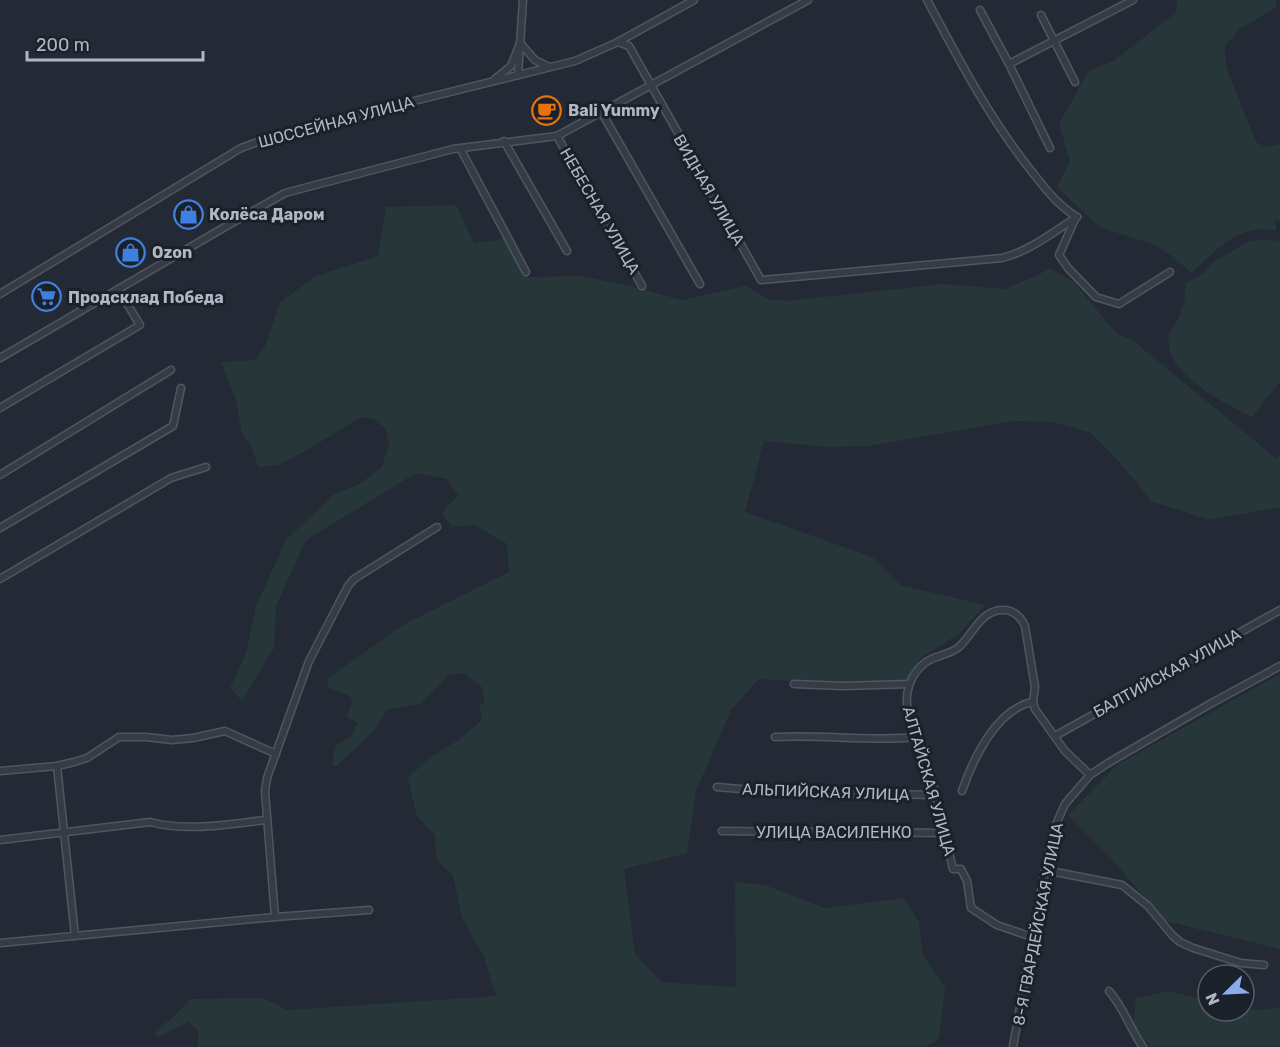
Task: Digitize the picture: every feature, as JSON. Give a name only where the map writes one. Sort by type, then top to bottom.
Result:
[{"type":"street","points":[[518,75],[524,0]]},
{"type":"street","name":"ШОССЕЙНАЯ УЛИЦА","points":[[0,294],[241,148],[277,135],[575,61],[618,42],[694,0]]},
{"type":"street","points":[[0,358],[285,193],[460,148],[504,141],[542,140],[557,136],[808,0]]},
{"type":"street","points":[[927,0],[1005,138],[1055,201],[1077,217],[1059,255],[1068,268],[1096,297],[1119,304],[1170,272]]},
{"type":"street","points":[[1009,63],[1133,0]]},
{"type":"street","points":[[980,10],[1009,63],[1050,148]]},
{"type":"street","points":[[1041,15],[1076,82]]},
{"type":"street","name":"ВИДНАЯ УЛИЦА","points":[[618,42],[629,46],[761,280],[1002,258],[1032,246],[1077,217]]},
{"type":"street","points":[[520,44],[535,60],[550,67]]},
{"type":"street","points":[[492,81],[511,66],[520,44]]},
{"type":"street","points":[[602,113],[700,284]]},
{"type":"street","name":"НЕБЕСНАЯ УЛИЦА","points":[[557,136],[642,286]]},
{"type":"street","points":[[504,141],[567,251]]},
{"type":"street","points":[[460,148],[526,272]]},
{"type":"street","points":[[0,408],[140,325],[118,289]]},
{"type":"street","points":[[0,475],[171,370]]},
{"type":"street","points":[[0,528],[173,426],[181,388]]},
{"type":"street","points":[[0,579],[171,477],[206,466]]},
{"type":"street","points":[[275,917],[265,791],[267,778],[309,661],[348,586],[354,579],[437,527]]},
{"type":"street","name":"АЛТАЙСКАЯ УЛИЦА","points":[[1032,937],[998,925],[971,908],[967,881],[961,869],[953,869],[929,768],[916,737],[906,703],[909,684],[926,662],[959,647],[984,617],[1000,610],[1009,610],[1022,619],[1025,626],[1035,687],[1033,702]]},
{"type":"street","name":"БАЛТИЙСКАЯ УЛИЦА","points":[[1055,736],[1280,610]]},
{"type":"street","name":"8-Я ГВАРДЕЙСКАЯ УЛИЦА","points":[[1013,1047],[1053,831],[1065,804],[1090,775],[1202,708],[1280,666]]},
{"type":"street","points":[[794,684],[843,686],[909,684]]},
{"type":"street","points":[[963,791],[968,772],[986,740],[1015,708],[1033,702],[1039,716],[1071,757],[1090,775]]},
{"type":"street","points":[[0,771],[57,766],[87,758],[119,737],[172,740],[225,731],[276,754]]},
{"type":"street","points":[[775,737],[808,735],[896,739],[916,737]]},
{"type":"street","points":[[57,766],[75,936]]},
{"type":"street","name":"АЛЬПИЙСКАЯ УЛИЦА","points":[[717,787],[776,792],[935,795]]},
{"type":"street","points":[[0,840],[150,822],[185,827],[266,820]]},
{"type":"street","name":"УЛИЦА ВАСИЛЕНКО","points":[[722,831],[945,833]]},
{"type":"street","points":[[1045,870],[1122,885],[1148,906],[1180,942],[1241,963],[1264,965]]},
{"type":"street","points":[[0,943],[369,910]]},
{"type":"street","points":[[1109,991],[1120,1004],[1143,1047]]},
{"type":"shaded area","points":[[1177,0],[1277,0],[1276,7],[1240,29],[1225,46],[1226,67],[1256,142],[1266,147],[1280,144],[1280,222],[1275,220],[1276,231],[1264,229],[1252,231],[1230,240],[1192,273],[1169,254],[1152,244],[1099,227],[1057,187],[1070,161],[1059,124],[1089,70],[1112,62],[1176,13]]},
{"type":"shaded area","points":[[456,205],[474,243],[504,239],[527,277],[582,276],[681,300],[746,286],[768,299],[786,301],[941,284],[1006,289],[1050,269],[1073,281],[1117,334],[1131,339],[1277,459],[1280,456],[1280,507],[1209,520],[1151,501],[1123,466],[1091,433],[1053,422],[1014,421],[869,446],[827,447],[764,441],[745,512],[872,557],[900,585],[985,605],[960,633],[922,657],[903,688],[759,679],[731,710],[696,791],[687,853],[624,869],[635,954],[661,982],[736,987],[735,882],[765,885],[824,908],[904,898],[919,922],[923,955],[945,987],[939,1038],[926,1047],[198,1047],[198,1031],[189,1022],[159,1037],[154,1033],[190,999],[263,998],[287,1010],[496,996],[484,957],[462,918],[453,875],[436,860],[435,835],[417,816],[408,778],[430,757],[459,740],[482,720],[479,706],[485,702],[481,686],[465,673],[448,675],[420,704],[387,710],[371,733],[337,766],[332,765],[335,746],[352,735],[357,723],[347,717],[352,702],[350,696],[328,688],[327,679],[403,625],[509,572],[507,544],[474,525],[452,527],[442,513],[458,495],[447,479],[416,473],[306,540],[276,606],[274,648],[242,701],[230,688],[246,653],[256,606],[286,540],[333,495],[361,483],[381,468],[389,446],[386,429],[374,419],[361,417],[278,465],[258,467],[252,448],[242,434],[236,400],[221,362],[256,360],[266,344],[280,302],[316,276],[378,256],[386,207]]},
{"type":"shaded area","points":[[1264,239],[1280,241],[1280,382],[1252,417],[1207,392],[1185,374],[1171,355],[1168,336],[1183,305],[1185,283],[1203,274],[1214,262],[1247,242]]},
{"type":"shaded area","points":[[1280,674],[1280,949],[1165,921],[1111,858],[1068,815],[1118,764]]},
{"type":"shaded area","points":[[1169,991],[1196,997],[1196,1023],[1256,1023],[1256,1010],[1280,1008],[1280,1047],[1151,1047],[1133,1027],[1136,998]]},
{"type":"place","name":"Bali Yummy","points":[[547,110]]},
{"type":"place","name":"Колёса Даром","points":[[188,214]]},
{"type":"place","name":"Ozon","points":[[131,252]]},
{"type":"place","name":"Продсклад Победа","points":[[47,297]]}]
